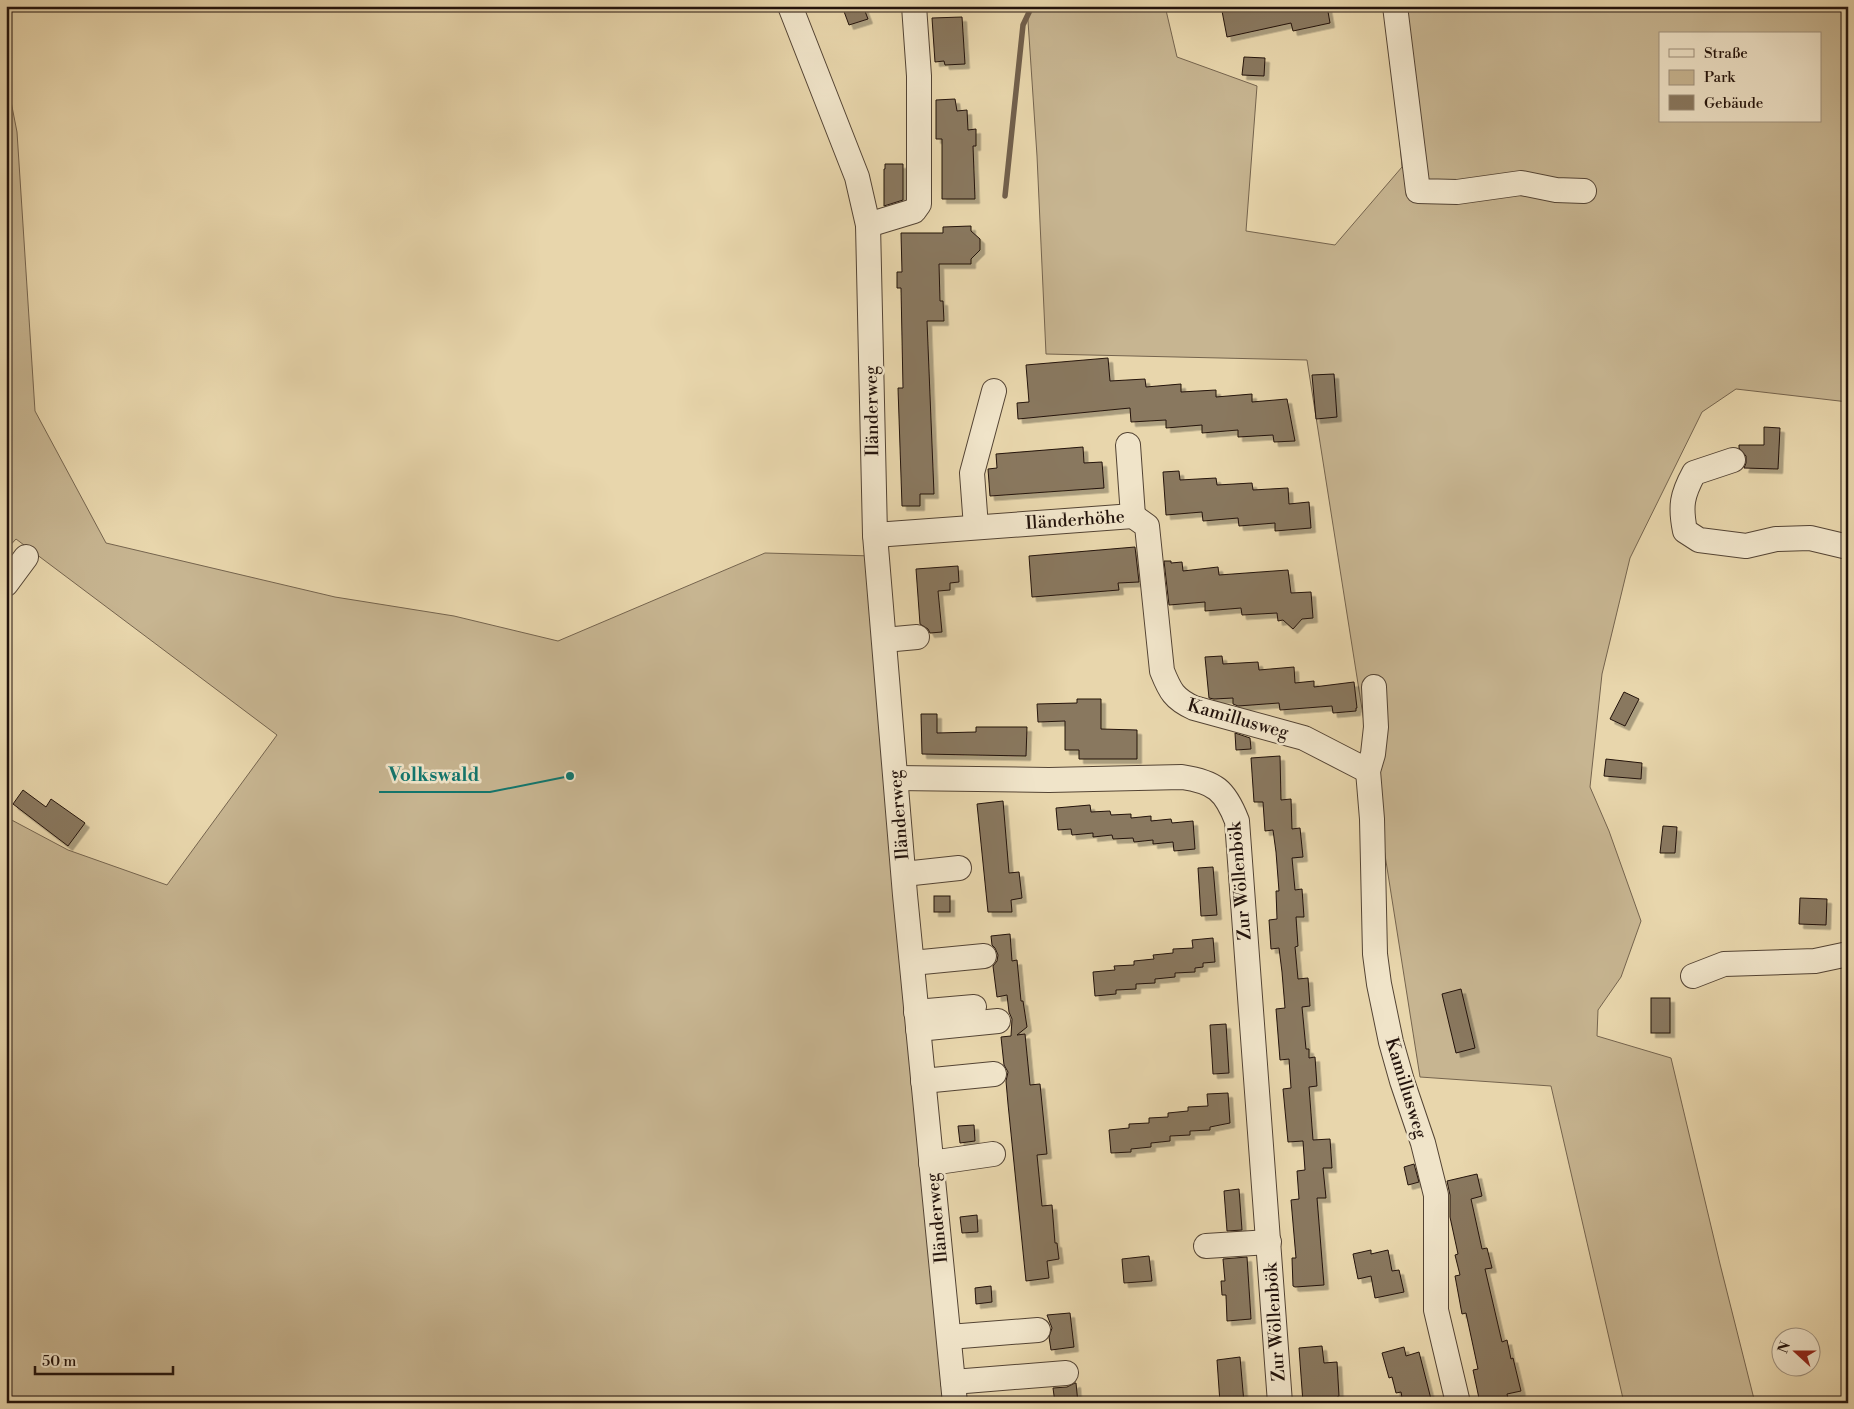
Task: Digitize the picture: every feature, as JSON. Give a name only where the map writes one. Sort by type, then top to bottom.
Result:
[{"type":"street","name":"Iländerweg","points":[[790,6],[858,177],[868,225],[874,535],[917,1021],[954,1392]]},
{"type":"street","points":[[868,225],[914,212],[919,204],[919,76],[914,6]]},
{"type":"street","points":[[1395,6],[1418,191],[1457,192],[1521,183],[1556,190],[1584,191]]},
{"type":"street","points":[[976,527],[972,473],[994,391]]},
{"type":"street","name":"Iländerhöhe","points":[[874,535],[1133,516],[1128,445]]},
{"type":"street","points":[[1733,460],[1694,473],[1684,490],[1682,514],[1685,531],[1699,540],[1746,546],[1776,539],[1810,538],[1848,547]]},
{"type":"street","name":"Kamillusweg","points":[[1133,516],[1147,526],[1162,671],[1179,702],[1194,708],[1304,738],[1368,771]]},
{"type":"street","points":[[6,584],[26,557]]},
{"type":"street","points":[[884,640],[917,637]]},
{"type":"street","name":"Kamillusweg","points":[[1374,687],[1376,727],[1373,754],[1368,771],[1372,819],[1375,954],[1379,984],[1402,1081],[1423,1143],[1436,1195],[1436,1310],[1458,1403]]},
{"type":"street","name":"Zur Wöllenbök","points":[[896,778],[1049,780],[1182,777],[1197,779],[1216,787],[1228,800],[1237,821],[1280,1403]]},
{"type":"street","points":[[904,874],[959,868]]},
{"type":"street","points":[[1693,976],[1724,964],[1815,961],[1848,954]]},
{"type":"street","points":[[912,963],[984,956]]},
{"type":"street","points":[[917,1021],[996,1013]]},
{"type":"street","points":[[923,1081],[994,1074]]},
{"type":"street","points":[[931,1163],[993,1154]]},
{"type":"street","name":"Zur Wöllenbök","points":[[1206,1246],[1269,1242]]},
{"type":"street","points":[[949,1337],[1038,1330]]},
{"type":"street","points":[[954,1392],[1066,1373]]},
{"type":"green space","points":[[1027,6],[1165,6],[1177,57],[1257,86],[1246,231],[1335,245],[1402,167],[1389,6],[1848,6],[1848,402],[1736,389],[1702,412],[1630,558],[1602,674],[1590,787],[1609,831],[1641,921],[1621,977],[1598,1010],[1597,1036],[1671,1058],[1755,1403],[1624,1403],[1551,1086],[1420,1077],[1307,360],[1046,354],[1037,156]]},
{"type":"green space","points":[[6,76],[17,132],[35,411],[106,543],[335,597],[454,616],[558,641],[765,553],[873,556],[955,1403],[6,1403],[6,817],[68,850],[167,885],[277,735],[16,539],[6,550]]},
{"type":"building","points":[[842,6],[863,6],[868,19],[849,25]]},
{"type":"building","points":[[1241,6],[1327,6],[1330,23],[1293,31],[1291,23],[1227,37],[1222,11]]},
{"type":"building","points":[[962,17],[965,64],[945,65],[944,61],[935,62],[932,18]]},
{"type":"building","points":[[1244,57],[1265,58],[1264,76],[1242,75]]},
{"type":"building","points":[[955,99],[957,111],[967,110],[968,130],[976,129],[976,146],[973,146],[975,199],[942,199],[942,139],[936,139],[936,100]]},
{"type":"building","points":[[885,164],[903,164],[903,200],[884,206],[884,169]]},
{"type":"building","points":[[971,226],[971,231],[980,239],[980,250],[971,259],[971,264],[939,264],[940,301],[943,301],[944,321],[927,321],[934,494],[920,494],[920,506],[902,506],[898,388],[903,388],[901,288],[897,288],[897,272],[902,272],[901,233],[943,233],[943,227]]},
{"type":"building","points":[[1108,358],[1110,381],[1145,379],[1146,387],[1181,384],[1181,392],[1216,390],[1216,397],[1252,394],[1252,402],[1287,399],[1295,441],[1274,442],[1273,435],[1238,437],[1238,430],[1202,433],[1202,425],[1166,428],[1166,420],[1131,422],[1130,408],[1018,419],[1017,403],[1029,402],[1026,365]]},
{"type":"building","points":[[1334,374],[1337,417],[1316,419],[1312,375]]},
{"type":"building","points":[[1764,427],[1780,428],[1778,469],[1744,468],[1746,456],[1739,448],[1739,445],[1764,445]]},
{"type":"building","points":[[1083,447],[1084,463],[1102,462],[1104,488],[990,496],[988,469],[997,468],[996,454]]},
{"type":"building","points":[[1179,471],[1180,480],[1216,478],[1217,485],[1252,483],[1253,490],[1288,488],[1289,504],[1309,502],[1311,528],[1275,531],[1275,523],[1239,526],[1238,518],[1203,521],[1202,512],[1166,515],[1163,472]]},
{"type":"building","points":[[1135,547],[1139,582],[1118,583],[1119,590],[1032,597],[1029,556]]},
{"type":"building","points":[[1164,561],[1171,561],[1171,563],[1182,562],[1183,571],[1218,567],[1219,575],[1288,570],[1291,593],[1311,592],[1313,618],[1302,619],[1293,629],[1283,620],[1278,621],[1277,613],[1242,615],[1241,608],[1205,611],[1205,602],[1169,605]]},
{"type":"building","points":[[958,566],[959,582],[950,583],[950,590],[938,591],[942,632],[930,633],[928,629],[920,624],[916,569]]},
{"type":"building","points":[[1222,656],[1223,664],[1258,662],[1259,670],[1294,667],[1295,683],[1314,681],[1314,687],[1354,682],[1356,711],[1333,713],[1332,706],[1280,710],[1279,703],[1238,706],[1233,704],[1233,698],[1209,698],[1205,657]]},
{"type":"building","points":[[1624,692],[1639,699],[1625,726],[1610,719]]},
{"type":"building","points":[[1077,699],[1101,699],[1101,729],[1137,730],[1137,759],[1079,759],[1079,750],[1065,750],[1065,721],[1038,722],[1037,704],[1077,703]]},
{"type":"building","points":[[921,714],[937,714],[937,733],[976,732],[976,727],[1027,727],[1026,756],[922,754]]},
{"type":"building","points":[[1235,733],[1250,738],[1251,749],[1236,750]]},
{"type":"building","points":[[1280,756],[1281,800],[1291,799],[1292,829],[1300,828],[1303,857],[1292,858],[1295,890],[1302,889],[1304,917],[1296,917],[1298,946],[1295,947],[1298,979],[1308,978],[1310,1006],[1302,1007],[1306,1049],[1309,1049],[1309,1058],[1315,1057],[1317,1086],[1309,1087],[1313,1140],[1330,1139],[1332,1168],[1323,1168],[1326,1198],[1317,1198],[1324,1285],[1295,1287],[1293,1286],[1292,1258],[1296,1258],[1291,1200],[1299,1199],[1297,1171],[1305,1170],[1303,1141],[1288,1142],[1283,1089],[1291,1088],[1289,1059],[1280,1060],[1276,1009],[1285,1008],[1282,972],[1279,948],[1271,949],[1269,920],[1277,919],[1276,891],[1279,891],[1276,852],[1273,830],[1265,831],[1263,802],[1254,802],[1251,758]]},
{"type":"building","points":[[1606,759],[1642,763],[1641,779],[1604,776]]},
{"type":"building","points":[[23,790],[46,807],[51,799],[85,823],[68,846],[13,804]]},
{"type":"building","points":[[1003,801],[1009,873],[1019,872],[1022,898],[1011,900],[1012,912],[988,912],[977,804]]},
{"type":"building","points":[[1090,805],[1091,812],[1110,811],[1111,815],[1131,814],[1131,818],[1151,816],[1151,821],[1171,819],[1172,823],[1193,821],[1195,849],[1174,851],[1173,842],[1153,844],[1153,840],[1134,842],[1133,838],[1113,839],[1112,835],[1093,837],[1093,833],[1072,835],[1071,829],[1058,830],[1056,808]]},
{"type":"building","points":[[1663,826],[1677,827],[1675,853],[1660,853]]},
{"type":"building","points":[[1213,867],[1217,915],[1201,916],[1198,868]]},
{"type":"building","points":[[934,896],[950,896],[950,912],[934,912]]},
{"type":"building","points":[[1800,898],[1827,899],[1826,925],[1799,924]]},
{"type":"building","points":[[1010,934],[1012,961],[1017,960],[1021,1001],[1023,1001],[1027,1027],[1017,1035],[1025,1034],[1030,1085],[1040,1084],[1047,1154],[1037,1155],[1042,1206],[1052,1205],[1055,1243],[1057,1243],[1059,1259],[1047,1261],[1049,1278],[1026,1281],[1006,1081],[1008,1072],[1004,1065],[1001,1037],[1011,1036],[1012,1019],[1009,1012],[1007,995],[997,997],[993,966],[997,961],[998,955],[992,945],[991,936]]},
{"type":"building","points":[[1213,938],[1215,962],[1203,963],[1203,967],[1195,968],[1195,972],[1175,973],[1175,977],[1155,979],[1155,983],[1136,984],[1136,989],[1116,990],[1116,994],[1095,996],[1093,972],[1115,970],[1114,966],[1134,965],[1134,961],[1154,959],[1153,955],[1173,953],[1173,949],[1193,948],[1192,940]]},
{"type":"building","points":[[1461,989],[1475,1048],[1456,1053],[1442,994]]},
{"type":"building","points":[[1651,998],[1670,998],[1670,1033],[1651,1033]]},
{"type":"building","points":[[1226,1024],[1229,1073],[1213,1074],[1210,1025]]},
{"type":"building","points":[[1228,1093],[1230,1123],[1210,1127],[1210,1130],[1190,1131],[1190,1135],[1170,1136],[1170,1141],[1151,1143],[1151,1147],[1131,1149],[1131,1152],[1111,1153],[1109,1130],[1129,1128],[1129,1124],[1149,1123],[1149,1118],[1168,1117],[1168,1113],[1188,1111],[1188,1107],[1208,1106],[1207,1094]]},
{"type":"building","points":[[974,1125],[975,1141],[960,1143],[958,1126]]},
{"type":"building","points":[[1414,1164],[1419,1182],[1408,1185],[1404,1167]]},
{"type":"building","points":[[1477,1174],[1482,1196],[1471,1199],[1482,1249],[1487,1248],[1492,1268],[1485,1269],[1502,1342],[1507,1340],[1521,1391],[1507,1394],[1509,1403],[1480,1403],[1473,1370],[1478,1369],[1466,1313],[1462,1314],[1455,1276],[1460,1275],[1455,1255],[1458,1254],[1450,1217],[1450,1195],[1447,1181]]},
{"type":"building","points":[[1239,1189],[1242,1230],[1227,1231],[1224,1191]]},
{"type":"building","points":[[977,1215],[978,1232],[962,1233],[960,1217]]},
{"type":"building","points":[[1371,1250],[1371,1254],[1388,1250],[1392,1271],[1399,1270],[1404,1292],[1375,1298],[1371,1276],[1358,1279],[1353,1254]]},
{"type":"building","points":[[1149,1256],[1152,1281],[1124,1283],[1122,1259]]},
{"type":"building","points":[[1247,1257],[1251,1319],[1227,1321],[1226,1295],[1222,1295],[1221,1281],[1225,1281],[1223,1259]]},
{"type":"building","points":[[991,1286],[992,1302],[976,1304],[975,1288]]},
{"type":"building","points":[[1070,1313],[1074,1347],[1051,1350],[1049,1337],[1052,1328],[1047,1315]]},
{"type":"building","points":[[1322,1346],[1324,1363],[1337,1362],[1338,1403],[1303,1403],[1299,1348]]},
{"type":"building","points":[[1404,1347],[1406,1356],[1419,1352],[1432,1403],[1403,1403],[1401,1392],[1396,1393],[1392,1377],[1389,1378],[1382,1353]]},
{"type":"building","points":[[1240,1357],[1244,1403],[1220,1403],[1217,1360]]},
{"type":"building","points":[[1075,1383],[1078,1403],[1055,1403],[1053,1388],[1067,1387]]},
{"type":"waterway","points":[[1005,196],[1023,25],[1032,6]]},
{"type":"place","name":"Volkswald","points":[[570,776]]}]
